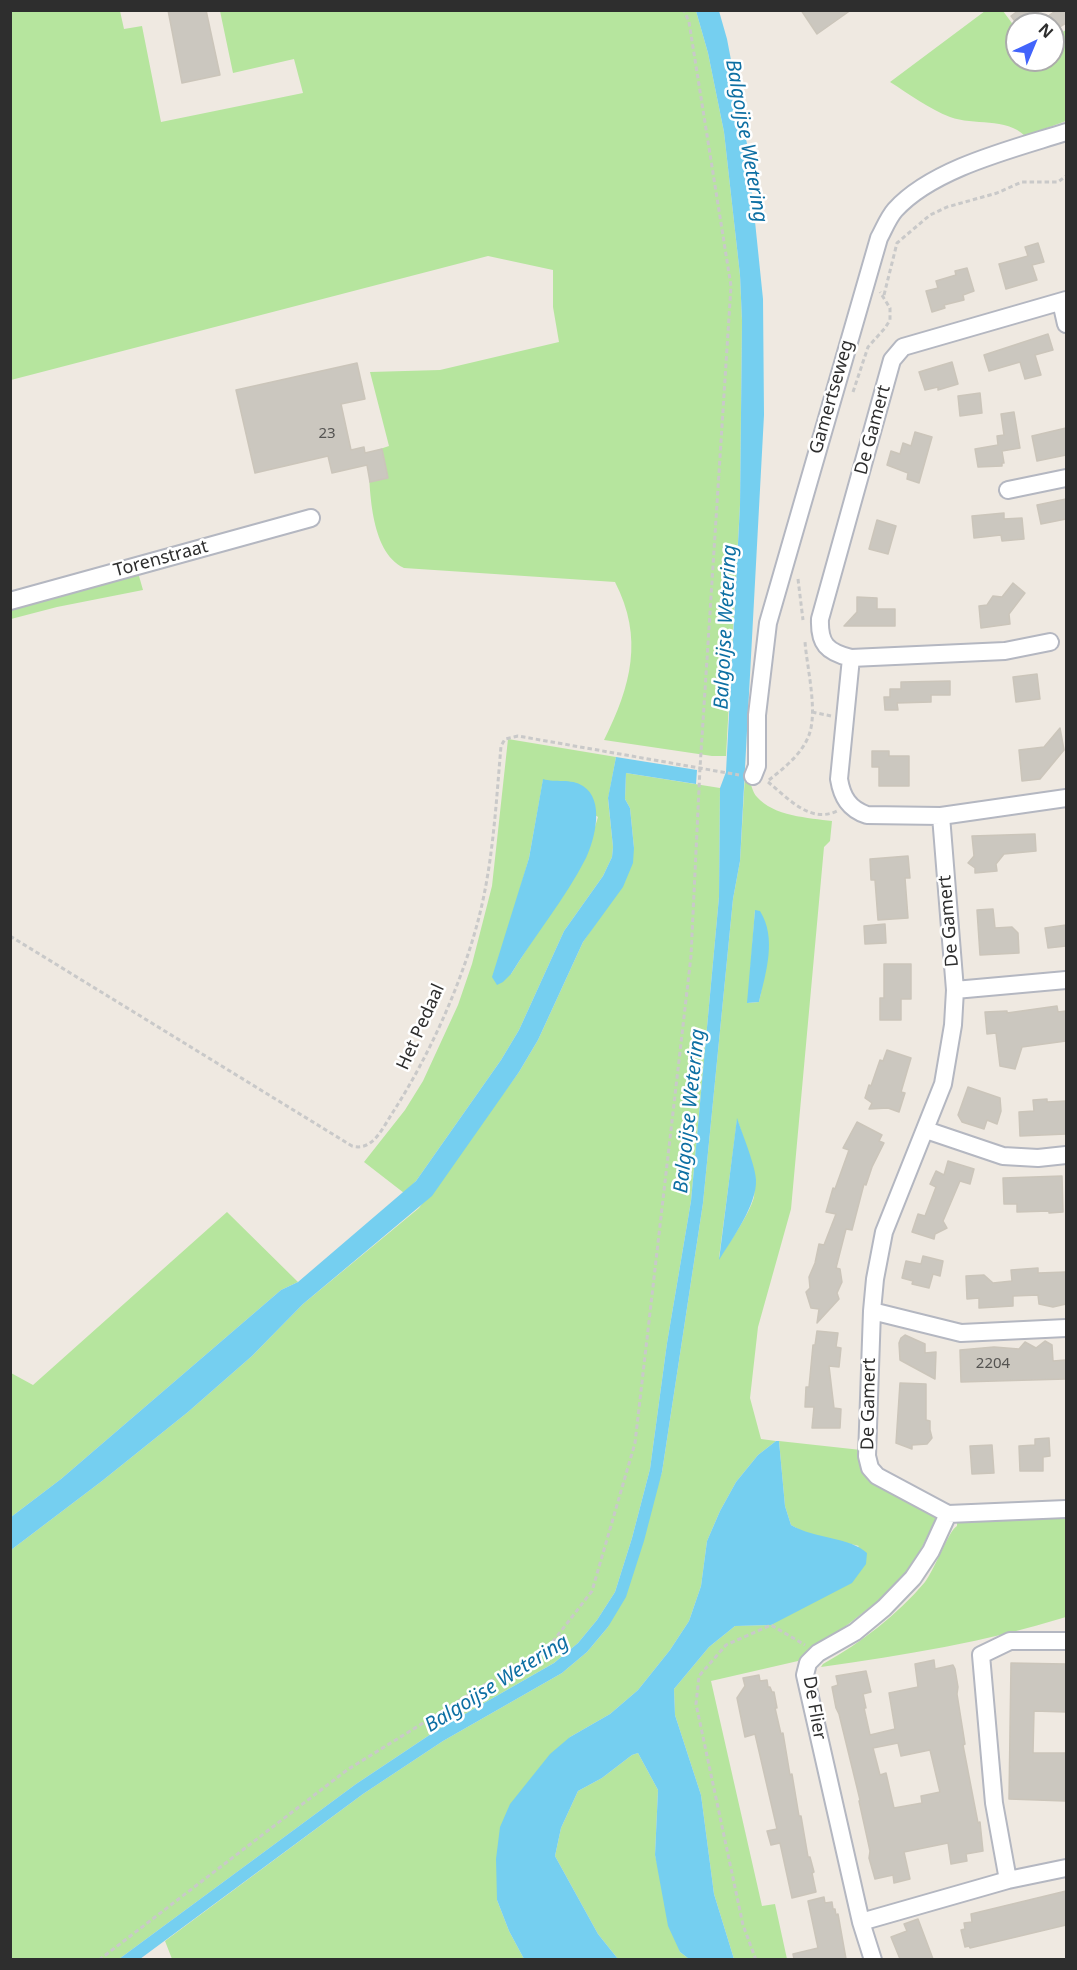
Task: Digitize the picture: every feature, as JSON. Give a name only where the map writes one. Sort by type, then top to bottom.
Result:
[{"type":"street","name":"Gamertseweg","points":[[755,778],[757,715],[768,623],[865,279],[879,238],[894,212],[916,191],[939,177],[992,156],[1066,132]]},
{"type":"street","name":"De Gamert","points":[[1050,642],[1005,651],[851,658],[835,654],[825,646],[820,632],[820,619],[892,360],[903,348],[1064,301],[1066,324]]},
{"type":"street","points":[[1008,490],[1066,478]]},
{"type":"street","name":"Torenstraat","points":[[10,601],[311,518]]},
{"type":"street","points":[[851,658],[839,778],[842,794],[858,812],[867,815],[941,816],[1066,798]]},
{"type":"street","name":"De Gamert","points":[[941,816],[955,990],[952,1025],[943,1084],[884,1232],[875,1279],[872,1311],[867,1456],[870,1468],[877,1476],[948,1514]]},
{"type":"street","name":"De Gamert","points":[[955,990],[1066,980]]},
{"type":"street","points":[[926,1131],[1003,1156],[1038,1158],[1066,1155]]},
{"type":"street","points":[[872,1311],[962,1333],[1066,1328]]},
{"type":"street","points":[[948,1514],[1066,1509]]},
{"type":"street","name":"De Flier","points":[[873,1959],[861,1922],[805,1676],[808,1663],[818,1653],[855,1632],[884,1608],[914,1578],[931,1551],[948,1514]]},
{"type":"street","points":[[1008,1881],[993,1803],[981,1656],[1010,1641],[1066,1641]]},
{"type":"street","points":[[861,1922],[1008,1881],[1066,1868]]},
{"type":"path","points":[[99,1959],[347,1770],[551,1644],[592,1591],[635,1443],[692,956],[700,768],[731,286],[689,22],[684,10]]},
{"type":"path","points":[[884,295],[897,243],[930,215],[1022,182],[1058,182],[1066,176]]},
{"type":"path","points":[[850,401],[868,347],[890,320],[890,308],[884,295],[865,279]]},
{"type":"path","points":[[755,778],[792,761],[809,735],[812,712],[798,574]]},
{"type":"path","name":"Het Pedaal","points":[[10,936],[360,1149],[367,1147],[375,1139],[408,1088],[435,1036],[460,974],[478,921],[492,846],[501,746],[505,739],[518,736],[755,778]]},
{"type":"path","points":[[755,778],[805,812],[815,815],[834,813],[849,804]]},
{"type":"path","points":[[756,1959],[743,1925],[696,1704],[699,1676],[726,1645],[771,1625],[818,1653]]},
{"type":"green space","points":[[11,11],[120,11],[124,29],[142,26],[161,122],[303,93],[294,59],[233,73],[220,11],[696,11],[708,53],[724,132],[740,275],[742,321],[740,505],[726,756],[712,756],[604,740],[621,700],[630,662],[629,623],[615,582],[404,568],[392,560],[378,533],[371,500],[368,453],[389,446],[370,372],[440,370],[559,342],[553,307],[553,270],[488,256],[11,380]]},
{"type":"green space","points":[[985,11],[1003,11],[1005,14],[1005,72],[1065,72],[1066,30],[1066,121],[1025,136],[1009,126],[959,120],[942,114],[890,82]]},
{"type":"green space","points":[[137,569],[143,590],[57,607],[11,619],[11,603]]},
{"type":"green space","points":[[508,739],[616,757],[608,799],[612,857],[603,876],[564,931],[519,1030],[501,1060],[416,1181],[404,1193],[364,1162],[405,1110],[423,1081],[458,1005],[472,964],[492,886]],"holes":[[[543,780],[598,817],[586,856],[511,974],[512,917],[529,858]]]},
{"type":"green space","points":[[626,773],[720,788],[719,897],[691,1201],[667,1343],[650,1469],[615,1592],[597,1620],[578,1643],[554,1663],[437,1730],[356,1784],[119,1959],[11,1960],[11,1550],[188,1412],[252,1356],[303,1304],[419,1208],[519,1072],[538,1040],[583,942],[599,918],[634,848],[630,808],[625,799]]},
{"type":"green space","points":[[745,775],[748,776],[757,797],[772,808],[792,815],[832,821],[830,841],[824,847],[791,1209],[758,1327],[750,1398],[761,1439],[776,1441],[758,1455],[736,1482],[720,1511],[707,1541],[701,1586],[689,1621],[670,1650],[638,1690],[610,1714],[570,1737],[497,1900],[509,1931],[524,1959],[172,1959],[165,1941],[363,1794],[443,1741],[562,1673],[587,1652],[608,1627],[662,1472],[703,1203],[733,899],[740,861]],"holes":[[[755,910],[762,987],[759,1002],[748,1003]],[[737,1120],[751,1171],[754,1197],[744,1220],[719,1258]]]},
{"type":"green space","points":[[227,1212],[298,1282],[281,1290],[61,1479],[11,1517],[11,1373],[33,1385]]},
{"type":"green space","points":[[779,1441],[861,1450],[860,1464],[866,1474],[938,1515],[911,1569],[878,1601],[828,1640],[798,1661],[711,1681],[762,1906],[775,1904],[787,1959],[734,1959],[714,1894],[701,1795],[675,1715],[674,1689],[709,1647],[735,1626],[771,1625],[859,1546],[805,1533],[791,1525],[785,1506]]},
{"type":"green space","points":[[1066,1517],[1066,1617],[975,1641],[821,1667],[878,1628],[914,1594],[929,1576],[957,1526],[957,1521]]},
{"type":"green space","points":[[638,1753],[658,1790],[655,1855],[680,1952],[689,1959],[618,1959],[598,1934],[555,1856],[561,1828],[578,1791],[602,1778]]},
{"type":"water","name":"Balgoijse Wetering","points":[[696,11],[719,11],[727,39],[747,144],[763,299],[764,415],[740,861],[733,899],[703,1203],[662,1472],[644,1541],[626,1597],[608,1627],[587,1652],[562,1673],[443,1741],[363,1794],[140,1959],[119,1959],[356,1784],[437,1730],[554,1663],[578,1643],[597,1620],[615,1592],[632,1538],[650,1469],[667,1343],[691,1201],[719,897],[720,788],[726,772],[740,505],[742,321],[740,275],[724,132],[708,53]]},
{"type":"water","points":[[616,757],[697,770],[696,784],[626,773],[625,799],[630,808],[634,848],[633,863],[623,887],[583,942],[538,1040],[519,1072],[432,1196],[303,1304],[252,1356],[188,1412],[11,1550],[11,1517],[61,1479],[281,1290],[298,1282],[416,1181],[501,1060],[519,1030],[564,931],[603,876],[612,857],[608,798]]},
{"type":"water","points":[[543,779],[573,782],[590,792],[596,810],[595,831],[586,858],[569,888],[511,974],[497,985],[492,977],[529,858]]},
{"type":"water","points":[[755,910],[760,911],[765,921],[769,944],[759,1002],[747,1003]]},
{"type":"water","points":[[737,1118],[754,1167],[755,1190],[743,1222],[719,1260]]},
{"type":"water","points":[[779,1441],[785,1506],[791,1525],[800,1530],[851,1544],[867,1553],[866,1564],[852,1583],[771,1625],[735,1626],[709,1647],[674,1689],[675,1715],[701,1795],[714,1894],[734,1959],[689,1959],[680,1952],[668,1926],[655,1855],[658,1790],[638,1753],[602,1778],[578,1791],[561,1828],[555,1856],[598,1934],[618,1959],[524,1959],[509,1931],[497,1900],[496,1859],[500,1827],[510,1804],[550,1754],[570,1737],[610,1714],[638,1690],[670,1650],[689,1621],[701,1586],[707,1541],[720,1511],[736,1482],[758,1455]]},
{"type":"building","points":[[168,10],[206,10],[220,75],[182,83]]},
{"type":"building","points":[[801,10],[851,10],[817,34]]},
{"type":"building","points":[[1019,10],[1041,10],[1039,12],[1016,12]]},
{"type":"building","points":[[1066,10],[1066,23],[1065,12],[1054,12]]},
{"type":"building","points":[[1038,243],[1044,262],[1032,265],[1037,280],[1006,289],[999,264],[1028,256],[1025,247]]},
{"type":"building","points":[[967,268],[974,291],[963,295],[964,300],[944,305],[945,308],[932,312],[926,291],[938,288],[936,281],[956,275],[955,271]]},
{"type":"building","points":[[1048,334],[1053,350],[1035,355],[1041,375],[1025,379],[1020,362],[989,371],[984,355]]},
{"type":"building","points":[[952,362],[958,384],[938,390],[938,387],[925,390],[919,372]]},
{"type":"building","points":[[357,363],[365,399],[341,404],[351,450],[364,447],[365,453],[382,449],[388,478],[370,482],[367,465],[332,473],[328,456],[255,473],[236,390]]},
{"type":"building","points":[[980,393],[982,413],[960,416],[958,396]]},
{"type":"building","points":[[1014,412],[1020,448],[1002,451],[1004,463],[1002,466],[978,467],[975,449],[998,445],[997,436],[1004,435],[1001,414]]},
{"type":"building","points":[[1066,428],[1066,455],[1037,461],[1032,436]]},
{"type":"building","points":[[915,432],[932,437],[919,483],[907,479],[908,473],[887,465],[891,451],[900,454],[903,443],[911,446]]},
{"type":"building","points":[[1066,499],[1066,519],[1041,524],[1037,505]]},
{"type":"building","points":[[1004,513],[1004,519],[1022,518],[1024,539],[1002,541],[1001,535],[974,538],[972,516]]},
{"type":"building","points":[[877,520],[896,526],[888,554],[869,549]]},
{"type":"building","points":[[1013,583],[1025,593],[1009,614],[1010,624],[981,628],[979,606],[987,605],[993,596],[1002,597]]},
{"type":"building","points":[[857,597],[877,598],[877,609],[895,609],[895,626],[844,626],[857,612]]},
{"type":"building","points":[[1037,674],[1040,699],[1016,702],[1013,677]]},
{"type":"building","points":[[950,681],[950,695],[931,695],[931,702],[897,703],[898,710],[885,710],[884,697],[890,697],[890,689],[901,689],[901,682]]},
{"type":"building","points":[[1060,728],[1064,750],[1040,779],[1022,781],[1019,750],[1044,747]]},
{"type":"building","points":[[872,751],[889,751],[889,756],[909,756],[909,786],[879,786],[879,767],[872,767]]},
{"type":"building","points":[[1035,834],[1036,851],[1004,854],[996,864],[997,871],[975,873],[975,868],[968,863],[974,856],[972,836]]},
{"type":"building","points":[[908,856],[910,878],[905,878],[908,918],[878,920],[875,880],[871,880],[870,859]]},
{"type":"building","points":[[993,909],[995,928],[1012,927],[1018,933],[1019,953],[980,955],[977,910]]},
{"type":"building","points":[[885,924],[886,943],[865,944],[864,926]]},
{"type":"building","points":[[1066,925],[1066,946],[1048,948],[1045,928]]},
{"type":"building","points":[[884,964],[911,964],[911,999],[901,999],[901,1020],[880,1020],[880,998],[884,998]]},
{"type":"building","points":[[1057,1006],[1058,1012],[1066,1011],[1066,1041],[1022,1047],[1015,1069],[1000,1066],[996,1033],[987,1034],[985,1012],[1007,1011],[1007,1013]]},
{"type":"building","points":[[887,1050],[911,1058],[901,1092],[905,1093],[899,1112],[888,1108],[869,1109],[872,1103],[865,1098],[880,1060],[883,1061]]},
{"type":"building","points":[[968,1087],[1000,1098],[1001,1111],[997,1124],[987,1120],[984,1129],[962,1122],[958,1115]]},
{"type":"building","points":[[1047,1099],[1047,1102],[1066,1101],[1066,1134],[1020,1136],[1019,1112],[1034,1111],[1033,1100]]},
{"type":"building","points":[[857,1122],[882,1135],[879,1141],[884,1143],[866,1185],[864,1184],[852,1230],[846,1229],[836,1268],[840,1269],[842,1282],[837,1293],[839,1299],[817,1323],[819,1309],[811,1308],[806,1292],[810,1288],[809,1277],[819,1244],[824,1245],[836,1214],[826,1212],[849,1150],[843,1148]]},
{"type":"building","points":[[948,1161],[974,1169],[970,1184],[960,1181],[943,1221],[947,1228],[935,1234],[934,1239],[912,1232],[918,1214],[925,1216],[936,1187],[930,1184],[936,1171],[944,1175]]},
{"type":"building","points":[[1062,1176],[1063,1212],[1017,1212],[1017,1204],[1004,1204],[1003,1178]]},
{"type":"building","points":[[923,1256],[943,1261],[940,1276],[933,1274],[929,1288],[912,1284],[913,1281],[902,1278],[906,1261],[921,1264]]},
{"type":"building","points":[[1038,1268],[1038,1273],[1066,1272],[1066,1304],[1053,1307],[1039,1304],[1038,1295],[1013,1296],[1013,1306],[979,1308],[979,1298],[967,1299],[966,1276],[984,1275],[993,1283],[1012,1281],[1011,1270]]},
{"type":"building","points":[[817,1331],[838,1333],[836,1347],[841,1348],[839,1367],[829,1366],[834,1408],[841,1409],[840,1428],[812,1428],[814,1407],[805,1407],[806,1387],[809,1387],[813,1345],[815,1345]]},
{"type":"building","points":[[905,1335],[925,1344],[925,1353],[936,1352],[935,1379],[900,1360],[899,1343]]},
{"type":"building","points":[[1045,1341],[1052,1345],[1053,1361],[1066,1360],[1066,1379],[961,1382],[960,1350],[994,1347],[1019,1349],[1025,1342],[1036,1348]]},
{"type":"building","points":[[900,1383],[926,1384],[926,1420],[930,1421],[932,1438],[927,1444],[912,1445],[912,1449],[896,1443]]},
{"type":"building","points":[[1049,1438],[1050,1456],[1043,1457],[1043,1471],[1020,1471],[1019,1446],[1035,1445],[1035,1439]]},
{"type":"building","points":[[992,1445],[994,1473],[972,1474],[970,1446]]},
{"type":"building","points":[[934,1660],[935,1669],[953,1665],[955,1669],[965,1744],[963,1745],[978,1823],[980,1822],[983,1851],[966,1854],[967,1861],[951,1864],[948,1843],[904,1852],[910,1879],[894,1883],[893,1875],[875,1879],[869,1858],[870,1851],[860,1800],[832,1687],[838,1685],[836,1676],[866,1671],[871,1692],[863,1694],[870,1735],[895,1729],[889,1693],[918,1687],[915,1664]],"holes":[[[898,1743],[901,1756],[930,1750],[940,1792],[921,1796],[922,1803],[894,1808],[886,1773],[880,1775],[873,1748]]]},
{"type":"building","points":[[1011,1663],[1066,1664],[1066,1712],[1034,1711],[1033,1753],[1066,1753],[1065,1801],[1009,1799]]},
{"type":"building","points":[[759,1675],[760,1681],[767,1680],[768,1687],[774,1692],[777,1708],[775,1708],[781,1734],[783,1733],[808,1857],[810,1857],[814,1872],[812,1873],[816,1892],[792,1898],[780,1843],[771,1845],[767,1831],[777,1829],[755,1734],[745,1737],[737,1698],[745,1686],[743,1678]]},
{"type":"building","points":[[1066,1891],[1066,1925],[970,1948],[965,1947],[961,1930],[965,1929],[964,1923],[972,1922],[971,1914]]},
{"type":"building","points":[[824,1897],[825,1903],[832,1902],[836,1915],[838,1914],[846,1959],[794,1959],[793,1954],[818,1948],[808,1901]]},
{"type":"building","points":[[918,1919],[933,1959],[900,1959],[891,1937],[907,1931],[904,1924]]}]
